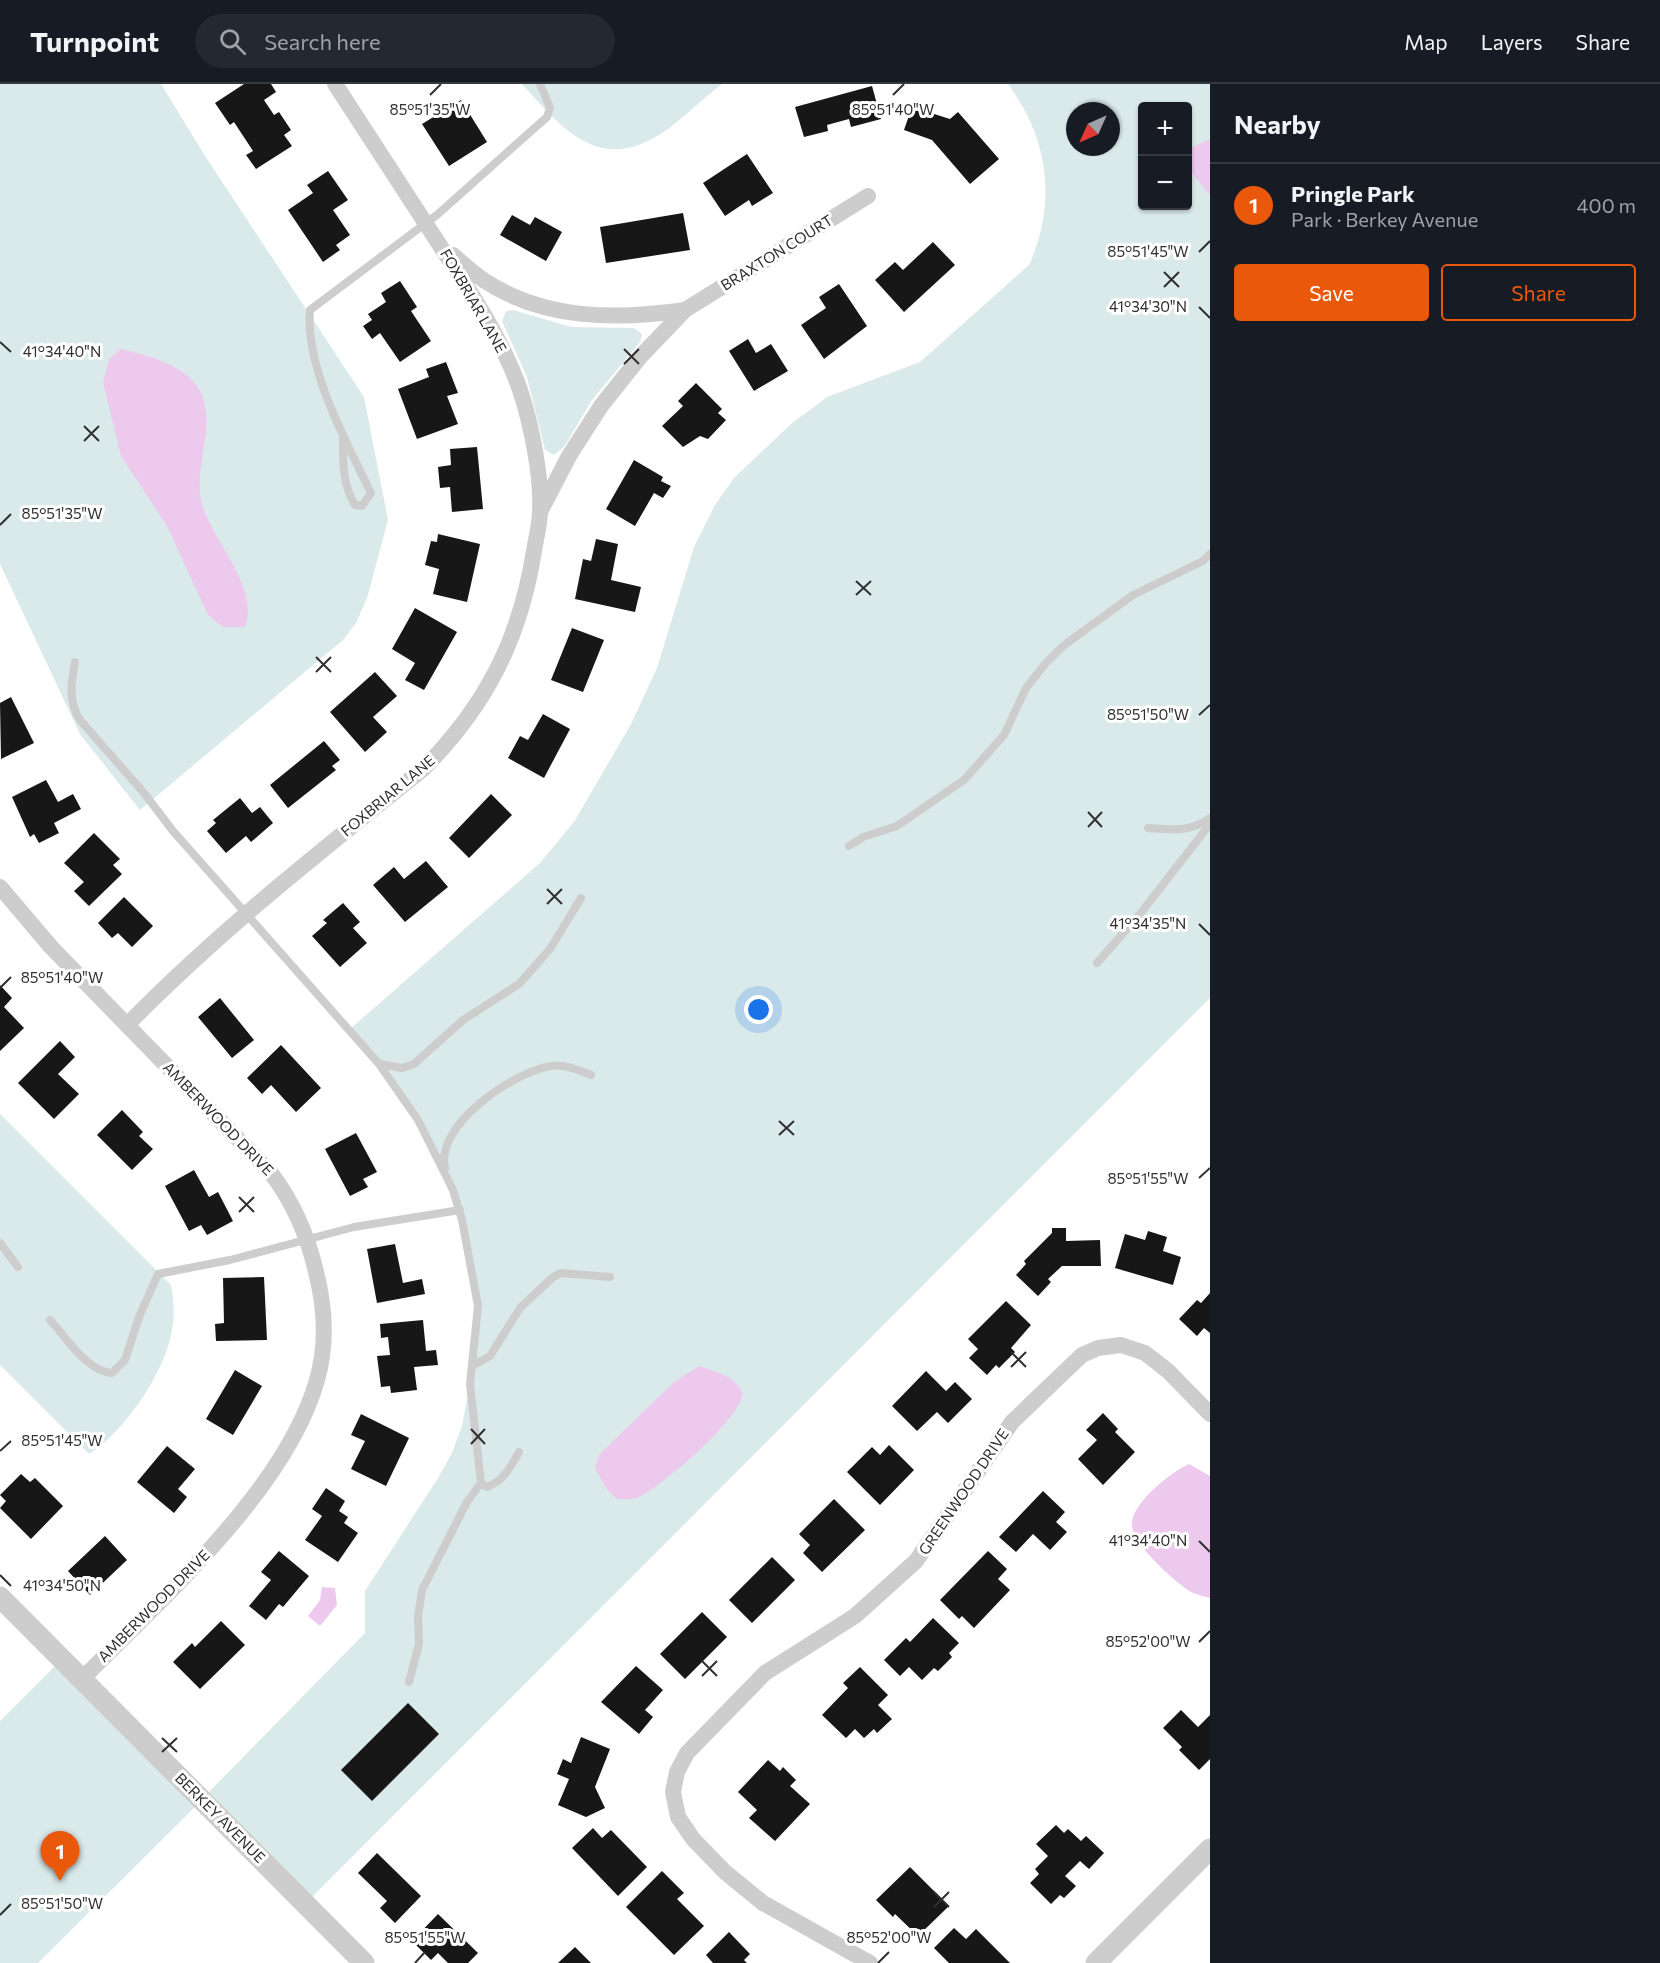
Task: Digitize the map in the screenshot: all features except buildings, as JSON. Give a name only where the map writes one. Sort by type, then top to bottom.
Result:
[{"type":"street","name":"FOXBRIAR LANE","points":[[127,1025],[184,967],[245,913],[423,769],[446,745],[491,683],[521,615],[541,510],[537,471],[520,391],[501,347],[472,295],[335,84]]},
{"type":"street","name":"BRAXTON COURT","points":[[541,510],[569,456],[601,406],[640,357],[685,310],[868,196]]},
{"type":"street","name":"BRAXTON COURT","points":[[439,244],[485,281],[538,306],[604,317],[645,316],[685,310]]},
{"type":"street","name":"AMBERWOOD DRIVE","points":[[0,887],[51,947],[271,1173],[291,1205],[307,1240],[322,1294],[324,1319],[318,1378],[303,1418],[275,1464],[226,1531],[82,1678]]},
{"type":"street","name":"GREENWOOD DRIVE","points":[[870,1963],[763,1903],[725,1872],[693,1839],[678,1816],[673,1792],[677,1772],[687,1753],[765,1673],[855,1616],[916,1561],[1012,1422],[1082,1355],[1098,1348],[1121,1345],[1145,1353],[1168,1371],[1210,1413]]},
{"type":"street","name":"BERKEY AVENUE","points":[[0,1597],[364,1963]]},
{"type":"street","points":[[1096,1963],[1210,1848]]},
{"type":"lane","points":[[343,438],[348,493],[354,505],[362,506],[371,493],[343,438],[326,394],[309,322],[310,310],[426,224],[547,117],[550,108],[540,84]]},
{"type":"lane","points":[[849,846],[863,837],[897,826],[964,780],[1004,735],[1026,688],[1044,664],[1063,646],[1133,595],[1203,561],[1210,554]]},
{"type":"lane","points":[[75,662],[70,690],[74,710],[80,720],[245,913],[379,1064],[418,1120],[460,1210],[478,1306],[470,1384],[472,1420],[481,1483],[466,1502],[422,1590],[418,1616],[419,1644],[409,1682]]},
{"type":"lane","points":[[1148,828],[1174,831],[1202,824],[1210,818]]},
{"type":"lane","points":[[1097,963],[1140,914],[1210,824]]},
{"type":"lane","points":[[379,1064],[402,1068],[414,1064],[463,1020],[519,984],[550,949],[581,898]]},
{"type":"lane","points":[[447,1178],[443,1159],[454,1129],[471,1111],[494,1094],[536,1070],[553,1065],[573,1068],[591,1075]]},
{"type":"lane","points":[[50,1320],[91,1366],[102,1372],[112,1373],[125,1360],[139,1317],[158,1274],[354,1227],[460,1210]]},
{"type":"lane","points":[[0,1243],[18,1267]]},
{"type":"lane","points":[[0,1255],[10,1257]]},
{"type":"lane","points":[[472,1366],[490,1356],[520,1308],[552,1278],[560,1273],[610,1277]]},
{"type":"lane","points":[[481,1483],[488,1487],[495,1484],[506,1473],[519,1452]]},
{"type":"shaded area","points":[[0,84],[161,84],[205,156],[364,397],[388,520],[367,598],[356,623],[343,640],[140,810],[80,734],[0,564]]},
{"type":"shaded area","points":[[522,84],[722,84],[668,129],[645,143],[624,149],[604,148],[587,142],[570,132]]},
{"type":"shaded area","points":[[1008,84],[1210,84],[1210,998],[305,1904],[202,1800],[38,1963],[0,1963],[0,1721],[62,1659],[202,1799],[365,1633],[365,1591],[438,1478],[452,1453],[462,1426],[470,1384],[478,1306],[462,1220],[418,1120],[350,1029],[539,864],[574,822],[631,724],[657,668],[694,547],[715,505],[734,478],[791,424],[827,397],[920,362],[1029,265],[1038,242],[1045,195],[1040,149],[1033,127]]},
{"type":"shaded area","points":[[1210,139],[1210,195],[1192,173],[1193,147]]},
{"type":"shaded area","points":[[513,310],[571,327],[634,328],[642,334],[640,342],[592,400],[564,447],[554,455],[545,450],[527,377],[502,321],[506,311]]},
{"type":"shaded area","points":[[121,349],[165,362],[185,374],[200,391],[205,404],[206,417],[200,473],[201,500],[206,515],[246,595],[248,611],[245,627],[223,627],[208,615],[167,526],[121,456],[103,382],[109,359]]},
{"type":"shaded area","points":[[0,1114],[171,1285],[174,1310],[172,1329],[160,1368],[128,1418],[89,1454],[0,1365]]},
{"type":"shaded area","points":[[699,1366],[724,1375],[735,1382],[742,1392],[740,1402],[717,1433],[662,1482],[636,1498],[617,1499],[606,1488],[595,1468],[599,1455],[673,1383]]},
{"type":"shaded area","points":[[1189,1464],[1210,1476],[1210,1598],[1188,1590],[1164,1570],[1146,1552],[1134,1534],[1132,1526],[1133,1517],[1144,1499],[1172,1474]]},
{"type":"shaded area","points":[[322,1587],[335,1588],[337,1605],[320,1626],[308,1616],[320,1600]]},
{"type":"place","name":"Pringle Park","points":[[60,1881]]}]
